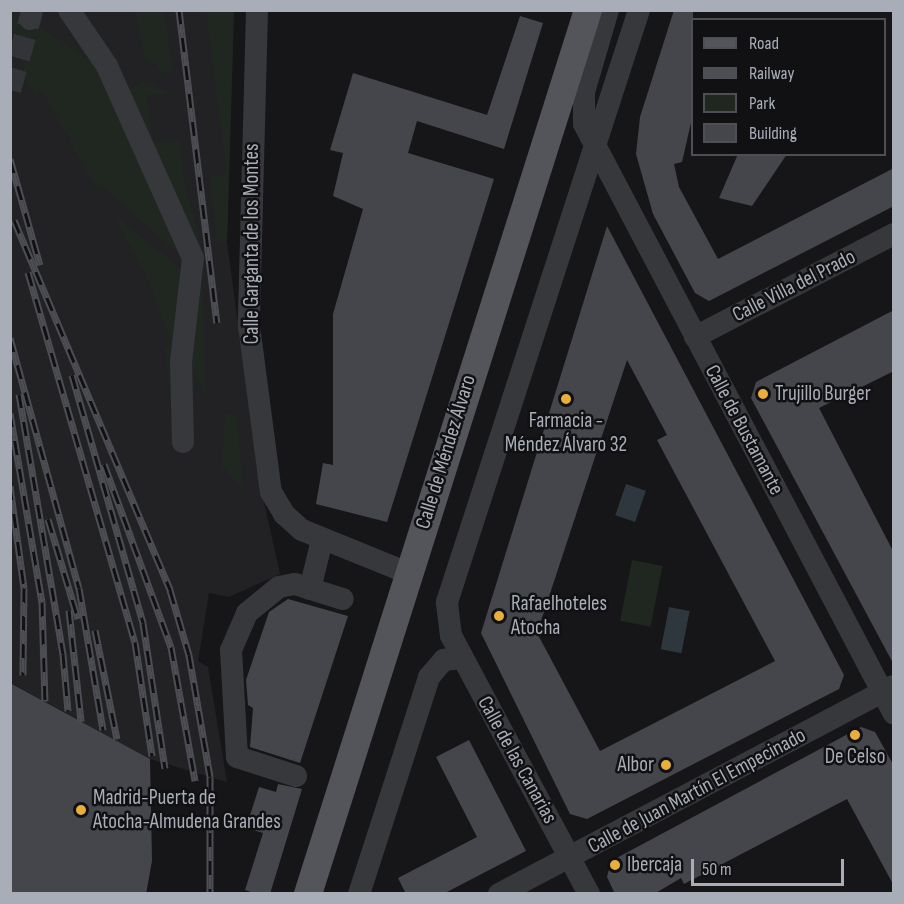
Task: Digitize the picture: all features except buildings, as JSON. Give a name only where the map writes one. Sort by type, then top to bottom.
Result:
[{"type":"main road","name":"Calle de Méndez Álvaro","points":[[308,894],[588,10]]},
{"type":"street","points":[[69,10],[107,66],[193,258],[181,361],[183,442]]},
{"type":"street","name":"Calle Garganta de los Montes","points":[[257,10],[248,279],[253,372],[272,492],[293,523],[322,540],[408,573]]},
{"type":"street","points":[[594,145],[581,110],[608,10]]},
{"type":"street","name":"Calle de Méndez Álvaro","points":[[462,658],[447,617],[456,562],[639,10]]},
{"type":"street","name":"Calle de Bustamante","points":[[594,145],[695,337],[888,689],[894,714]]},
{"type":"street","name":"Calle Villa del Prado","points":[[695,337],[894,234]]},
{"type":"street","points":[[310,589],[322,540]]},
{"type":"street","points":[[296,776],[237,757],[231,650],[247,613],[261,597],[289,584],[343,599]]},
{"type":"street","points":[[359,894],[429,677],[444,660],[462,658]]},
{"type":"street","name":"Calle de las Canarias","points":[[462,658],[590,894]]},
{"type":"street","name":"Calle de Juan Martín El Empecinado","points":[[499,894],[888,689]]},
{"type":"shaded area","points":[[10,11],[234,11],[227,241],[257,471],[280,574],[229,597],[209,593],[198,661],[208,667],[227,782],[150,759],[11,683]]},
{"type":"shaded area","points":[[626,484],[646,491],[635,522],[615,515]]},
{"type":"shaded area","points":[[669,607],[690,611],[681,653],[661,649]]},
{"type":"green space","points":[[10,11],[26,11],[33,23],[95,63],[186,260],[173,412],[165,350],[171,341],[148,279],[113,214],[181,269],[182,256],[101,186],[96,188],[43,92],[35,95],[27,82],[22,62],[28,57],[11,42]]},
{"type":"green space","points":[[135,11],[164,11],[173,72],[161,73],[156,63],[145,61]]},
{"type":"green space","points":[[206,11],[234,11],[227,241],[217,242],[210,177],[227,174]]},
{"type":"green space","points":[[144,81],[174,94],[146,95],[154,142],[180,139],[185,188],[201,242],[206,396],[194,373],[192,402],[185,395],[198,275],[127,91]]},
{"type":"green space","points":[[225,414],[236,414],[244,490],[222,467]]},
{"type":"green space","points":[[632,560],[662,566],[651,627],[620,621]]},
{"type":"tunnel","points":[[10,90],[30,19]]},
{"type":"railway","points":[[179,10],[217,323]]},
{"type":"railway","points":[[10,159],[40,265]]},
{"type":"railway","points":[[14,220],[170,590],[189,655],[210,777],[210,894]]},
{"type":"railway","points":[[28,272],[135,642],[152,756]]},
{"type":"railway","points":[[10,338],[79,588],[103,730]]},
{"type":"railway","points":[[72,375],[143,623],[165,768]]},
{"type":"railway","points":[[19,394],[63,654],[68,711]]},
{"type":"railway","points":[[10,413],[42,602],[45,701]]},
{"type":"railway","points":[[104,464],[171,647],[195,781]]},
{"type":"railway","points":[[10,486],[24,588],[23,675]]},
{"type":"railway","points":[[48,519],[78,619]]},
{"type":"railway","points":[[69,610],[81,721]]},
{"type":"railway","points":[[95,630],[117,739]]},
{"type":"place","name":"Trujillo Burger","points":[[763,394]]},
{"type":"place","name":"Farmacia - Méndez Álvaro 32","points":[[566,399]]},
{"type":"place","name":"Rafaelhoteles Atocha","points":[[499,616]]},
{"type":"place","name":"De Celso","points":[[855,735]]},
{"type":"place","name":"Albor","points":[[666,765]]},
{"type":"place","name":"Madrid-Puerta de Atocha-Almudena Grandes","points":[[81,810]]},
{"type":"place","name":"Ibercaja","points":[[615,865]]}]
